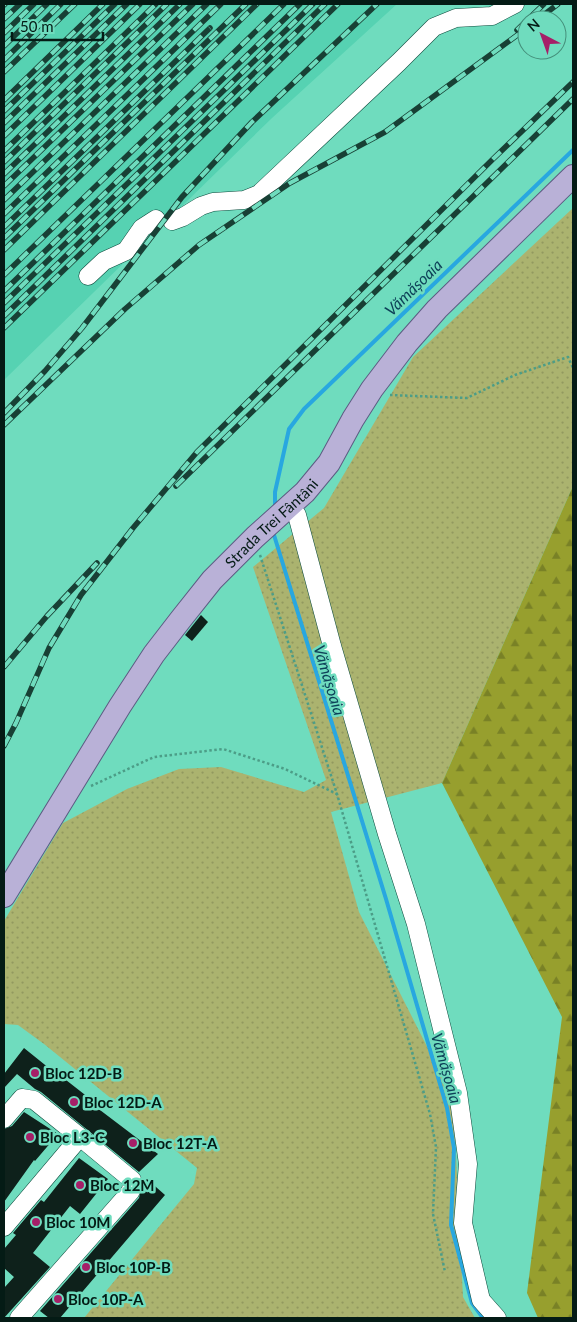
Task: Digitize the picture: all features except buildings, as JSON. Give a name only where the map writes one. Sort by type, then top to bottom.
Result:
[{"type":"main road","name":"Strada Trei Fântâni","points":[[7,882],[154,654],[212,580],[305,492],[329,463],[372,389],[407,343],[437,309],[573,176]]},
{"type":"street","points":[[88,276],[104,260],[126,251],[142,228],[164,220],[184,217],[201,206],[213,202],[244,200],[259,194],[434,27],[456,18],[492,16],[515,4]]},
{"type":"street","points":[[287,509],[297,515],[332,646],[387,834],[416,924],[458,1093],[468,1164],[463,1223],[481,1300],[497,1318]]},
{"type":"street","points":[[4,1120],[22,1098],[34,1100],[132,1180],[132,1191],[19,1318]]},
{"type":"street","points":[[4,1227],[80,1137]]},
{"type":"path","points":[[372,389],[384,395],[467,398],[515,374],[568,358],[573,368]]},
{"type":"path","points":[[261,532],[269,587],[337,794],[430,1114],[436,1146],[433,1214],[445,1272]]},
{"type":"path","points":[[72,782],[84,789],[154,757],[223,749],[285,769],[337,794]]},
{"type":"shaded area","points":[[4,4],[397,4],[272,118],[4,380]]},
{"type":"shaded area","points":[[573,208],[573,486],[442,783],[331,812],[359,912],[453,1098],[463,1297],[475,1318],[84,1318],[194,1184],[197,1168],[44,1044],[18,1025],[4,1024],[4,921],[63,823],[127,789],[179,769],[221,767],[304,792],[326,780],[253,567],[324,508],[413,357]]},
{"type":"green space","points":[[573,486],[573,1318],[538,1318],[527,1293],[562,1017],[442,783]]},
{"type":"waterway","name":"Vămășoaia","points":[[275,509],[275,492],[289,429],[304,409],[573,150]]},
{"type":"waterway","name":"Vămășoaia","points":[[274,531],[386,899],[447,1108],[454,1148],[451,1225],[472,1303],[483,1318]]},
{"type":"railway","points":[[4,19],[20,4]]},
{"type":"railway","points":[[4,33],[34,4]]},
{"type":"railway","points":[[4,46],[47,4]]},
{"type":"railway","points":[[4,60],[61,4]]},
{"type":"railway","points":[[4,72],[75,4]]},
{"type":"railway","points":[[4,100],[103,4]]},
{"type":"railway","points":[[4,111],[115,4]]},
{"type":"railway","points":[[4,123],[127,4]]},
{"type":"railway","points":[[4,136],[140,4]]},
{"type":"railway","points":[[4,151],[156,4]]},
{"type":"railway","points":[[4,162],[167,4]]},
{"type":"railway","points":[[4,174],[180,4]]},
{"type":"railway","points":[[4,186],[193,4]]},
{"type":"railway","points":[[4,200],[207,4]]},
{"type":"railway","points":[[4,214],[221,4]]},
{"type":"railway","points":[[4,238],[246,4]]},
{"type":"railway","points":[[4,250],[257,4]]},
{"type":"railway","points":[[4,275],[284,4]]},
{"type":"railway","points":[[4,291],[300,4]]},
{"type":"railway","points":[[4,303],[313,4]]},
{"type":"railway","points":[[4,316],[325,4]]},
{"type":"railway","points":[[4,328],[338,4]]},
{"type":"railway","points":[[4,413],[45,371],[82,328],[182,197],[252,122],[377,4]]},
{"type":"railway","points":[[538,10],[544,4]]},
{"type":"railway","points":[[550,10],[558,4]]},
{"type":"railway","points":[[4,227],[210,28]]},
{"type":"railway","points":[[4,425],[125,309],[199,245],[290,183],[385,132],[517,35]]},
{"type":"railway","points":[[4,746],[49,648],[81,595],[133,528],[197,452],[573,82]]},
{"type":"railway","points":[[176,486],[573,99]]},
{"type":"railway","points":[[4,667],[47,616],[97,563]]},
{"type":"place","name":"Bloc 12D-B","points":[[35,1073]]},
{"type":"place","name":"Bloc 12D-A","points":[[74,1102]]},
{"type":"place","name":"Bloc L3-C","points":[[30,1137]]},
{"type":"place","name":"Bloc 12T-A","points":[[133,1143]]},
{"type":"place","name":"Bloc 12M","points":[[80,1185]]},
{"type":"place","name":"Bloc 10M","points":[[36,1222]]},
{"type":"place","name":"Bloc 10P-B","points":[[86,1267]]},
{"type":"place","name":"Bloc 10P-A","points":[[58,1299]]}]
